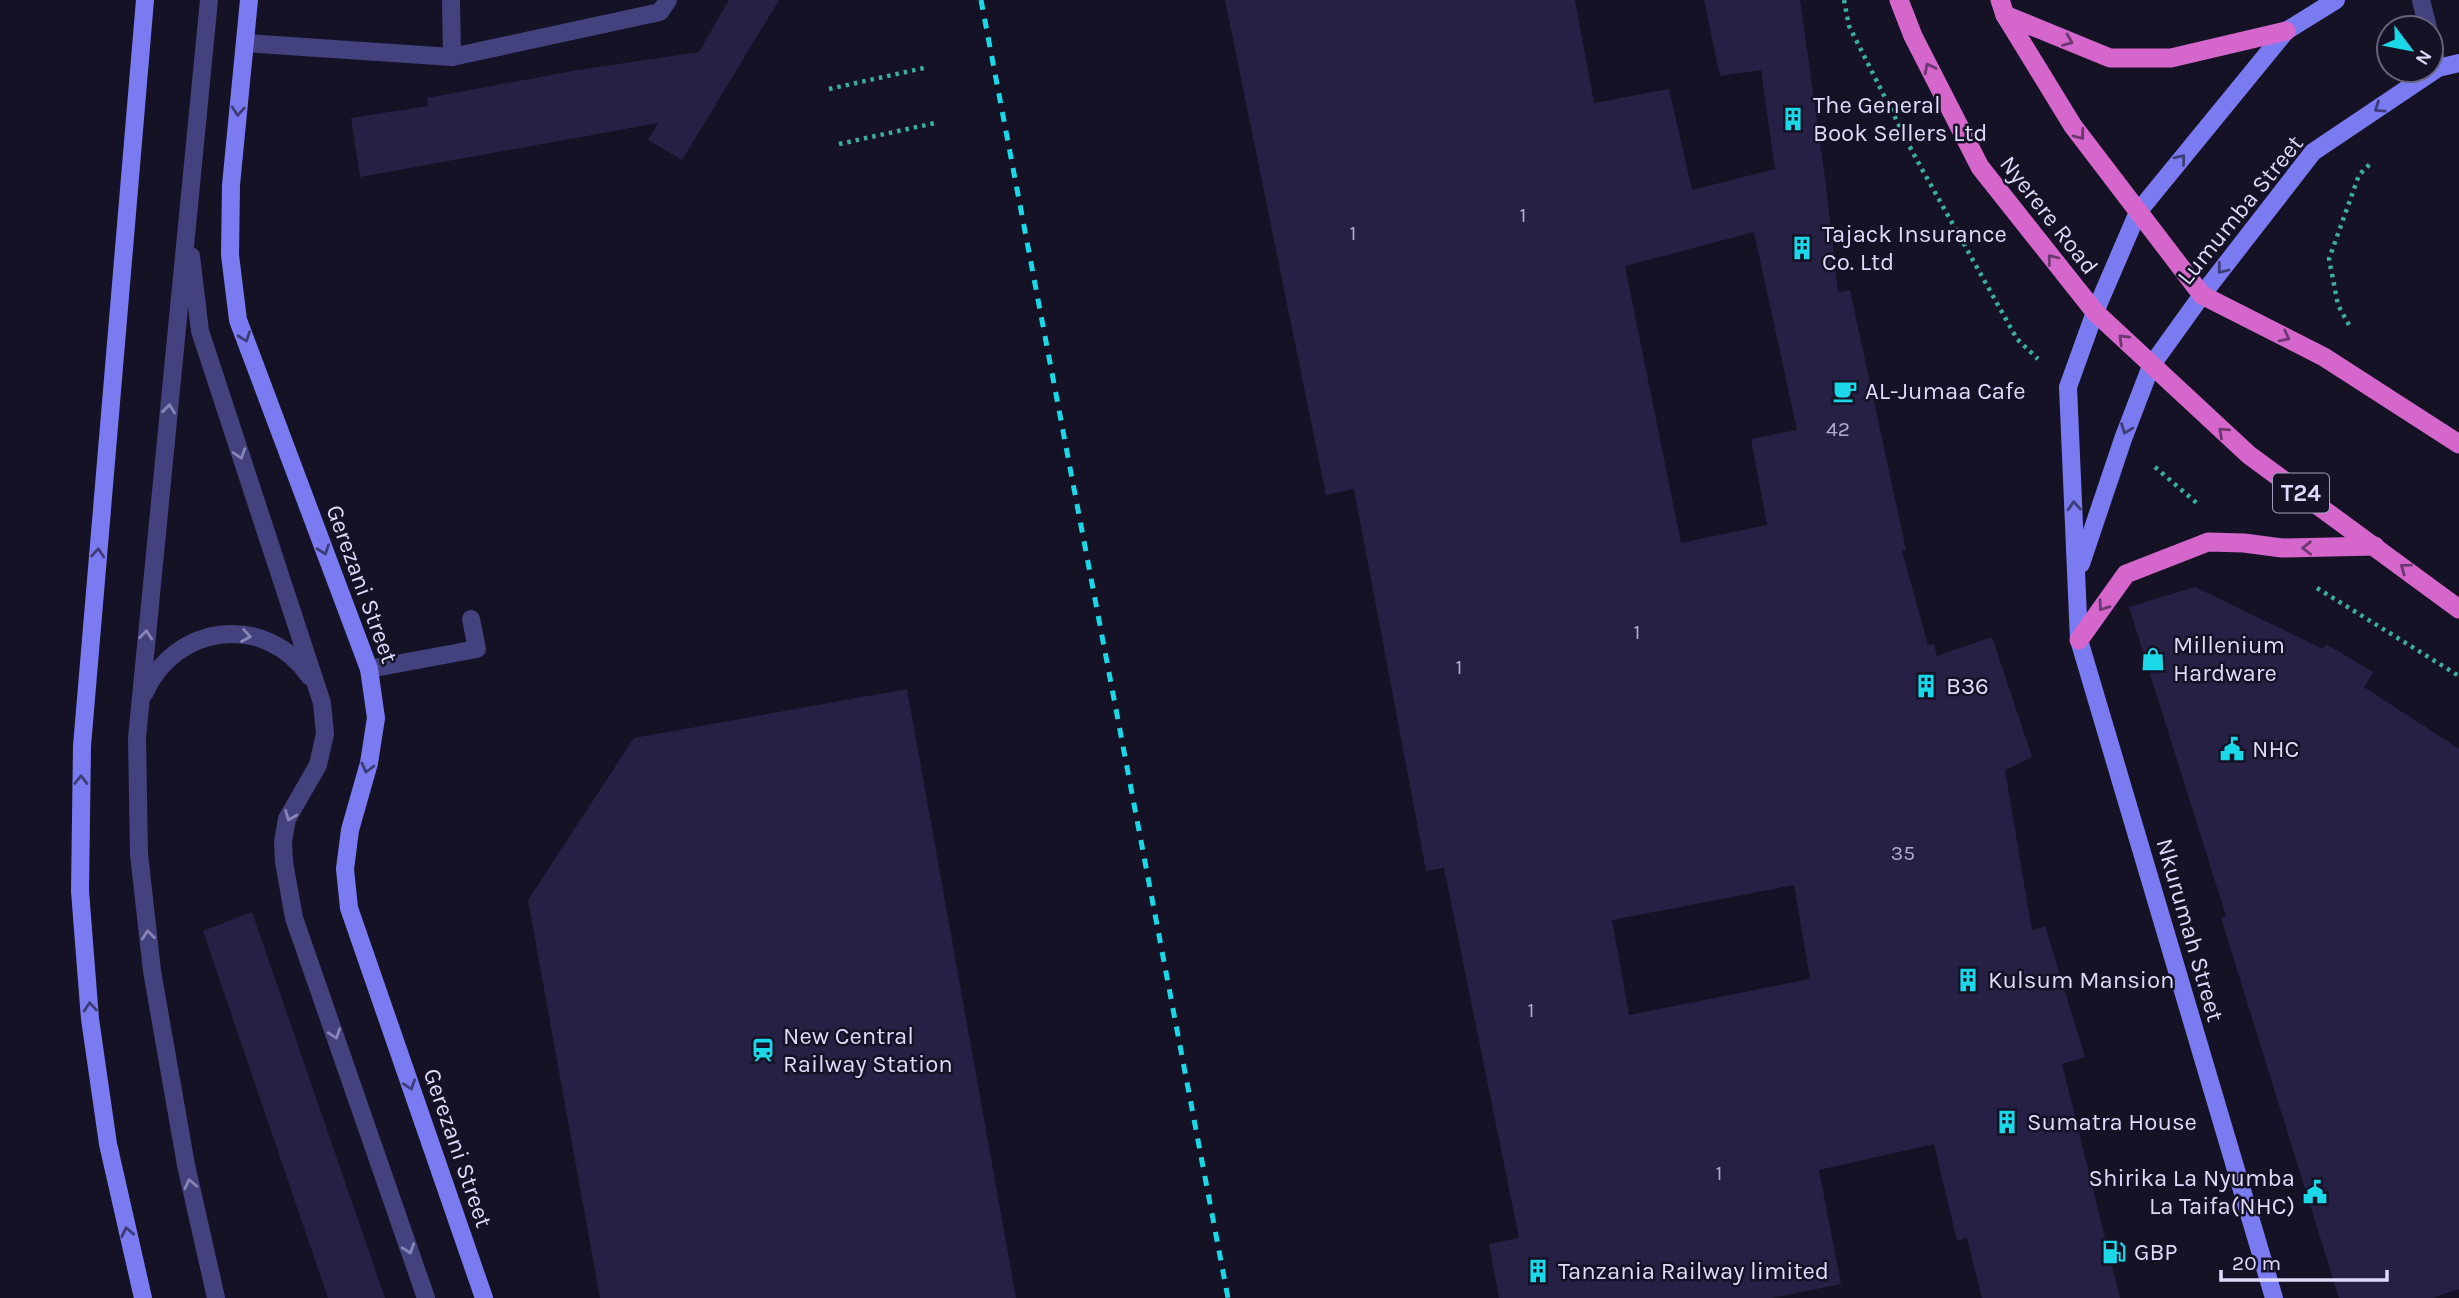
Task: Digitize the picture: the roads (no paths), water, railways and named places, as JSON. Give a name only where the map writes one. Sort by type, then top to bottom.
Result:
[{"type":"highway","name":"Nyerere Road","points":[[1899,0],[1913,36],[1980,167],[2095,312],[2151,366]]},
{"type":"highway","points":[[2002,8],[2110,58],[2171,58],[2286,31]]},
{"type":"highway","points":[[2002,8],[2073,126],[2202,295],[2324,357],[2459,444]]},
{"type":"highway","name":"T24","points":[[2151,366],[2249,455],[2459,610]]},
{"type":"highway","points":[[2079,640],[2126,574],[2208,542],[2281,548],[2375,546]]},
{"type":"main road","points":[[143,1298],[108,1144],[90,1019],[80,891],[82,746],[145,0]]},
{"type":"main road","name":"Gerezani Street","points":[[249,0],[231,185],[230,244],[238,320],[369,669],[376,718],[369,763],[350,830],[345,869],[349,908],[484,1298]]},
{"type":"main road","points":[[2095,312],[2138,212],[2286,31],[2336,0]]},
{"type":"main road","name":"Lumumba Street","points":[[2151,366],[2202,295],[2313,152],[2414,84]]},
{"type":"main road","name":"Nkurumah Street","points":[[2095,312],[2068,387],[2079,640],[2274,1298]]},
{"type":"main road","name":"Nkurumah Street","points":[[2077,574],[2151,366]]},
{"type":"street","points":[[209,0],[136,738],[139,854],[152,971],[186,1165],[216,1298]]},
{"type":"street","points":[[451,0],[452,57]]},
{"type":"street","points":[[245,43],[452,57],[660,12],[668,0]]},
{"type":"street","points":[[188,222],[200,331],[322,703],[325,734],[318,765],[287,819],[283,842],[295,918],[426,1298]]},
{"type":"street","points":[[369,669],[477,649],[471,619]]},
{"type":"street","points":[[139,707],[151,679],[171,655],[198,639],[229,633],[260,638],[288,652],[309,674],[322,703]]},
{"type":"railway","points":[[981,0],[1228,1298]]},
{"type":"place","name":"The General Book Sellers Ltd","points":[[1793,119]]},
{"type":"place","name":"Tajack Insurance Co. Ltd","points":[[1802,248]]},
{"type":"place","name":"AL-Jumaa Cafe","points":[[1845,391]]},
{"type":"place","name":"Millenium Hardware","points":[[2153,659]]},
{"type":"place","name":"B36","points":[[1926,686]]},
{"type":"place","name":"NHC","points":[[2232,749]]},
{"type":"place","name":"Kulsum Mansion","points":[[1968,980]]},
{"type":"place","name":"New Central Railway Station","points":[[763,1050]]},
{"type":"place","name":"Sumatra House","points":[[2007,1122]]},
{"type":"place","name":"Shirika La Nyumba La Taifa(NHC)","points":[[2315,1192]]},
{"type":"place","name":"GBP","points":[[2114,1252]]},
{"type":"place","name":"Tanzania Railway limited","points":[[1538,1271]]}]
